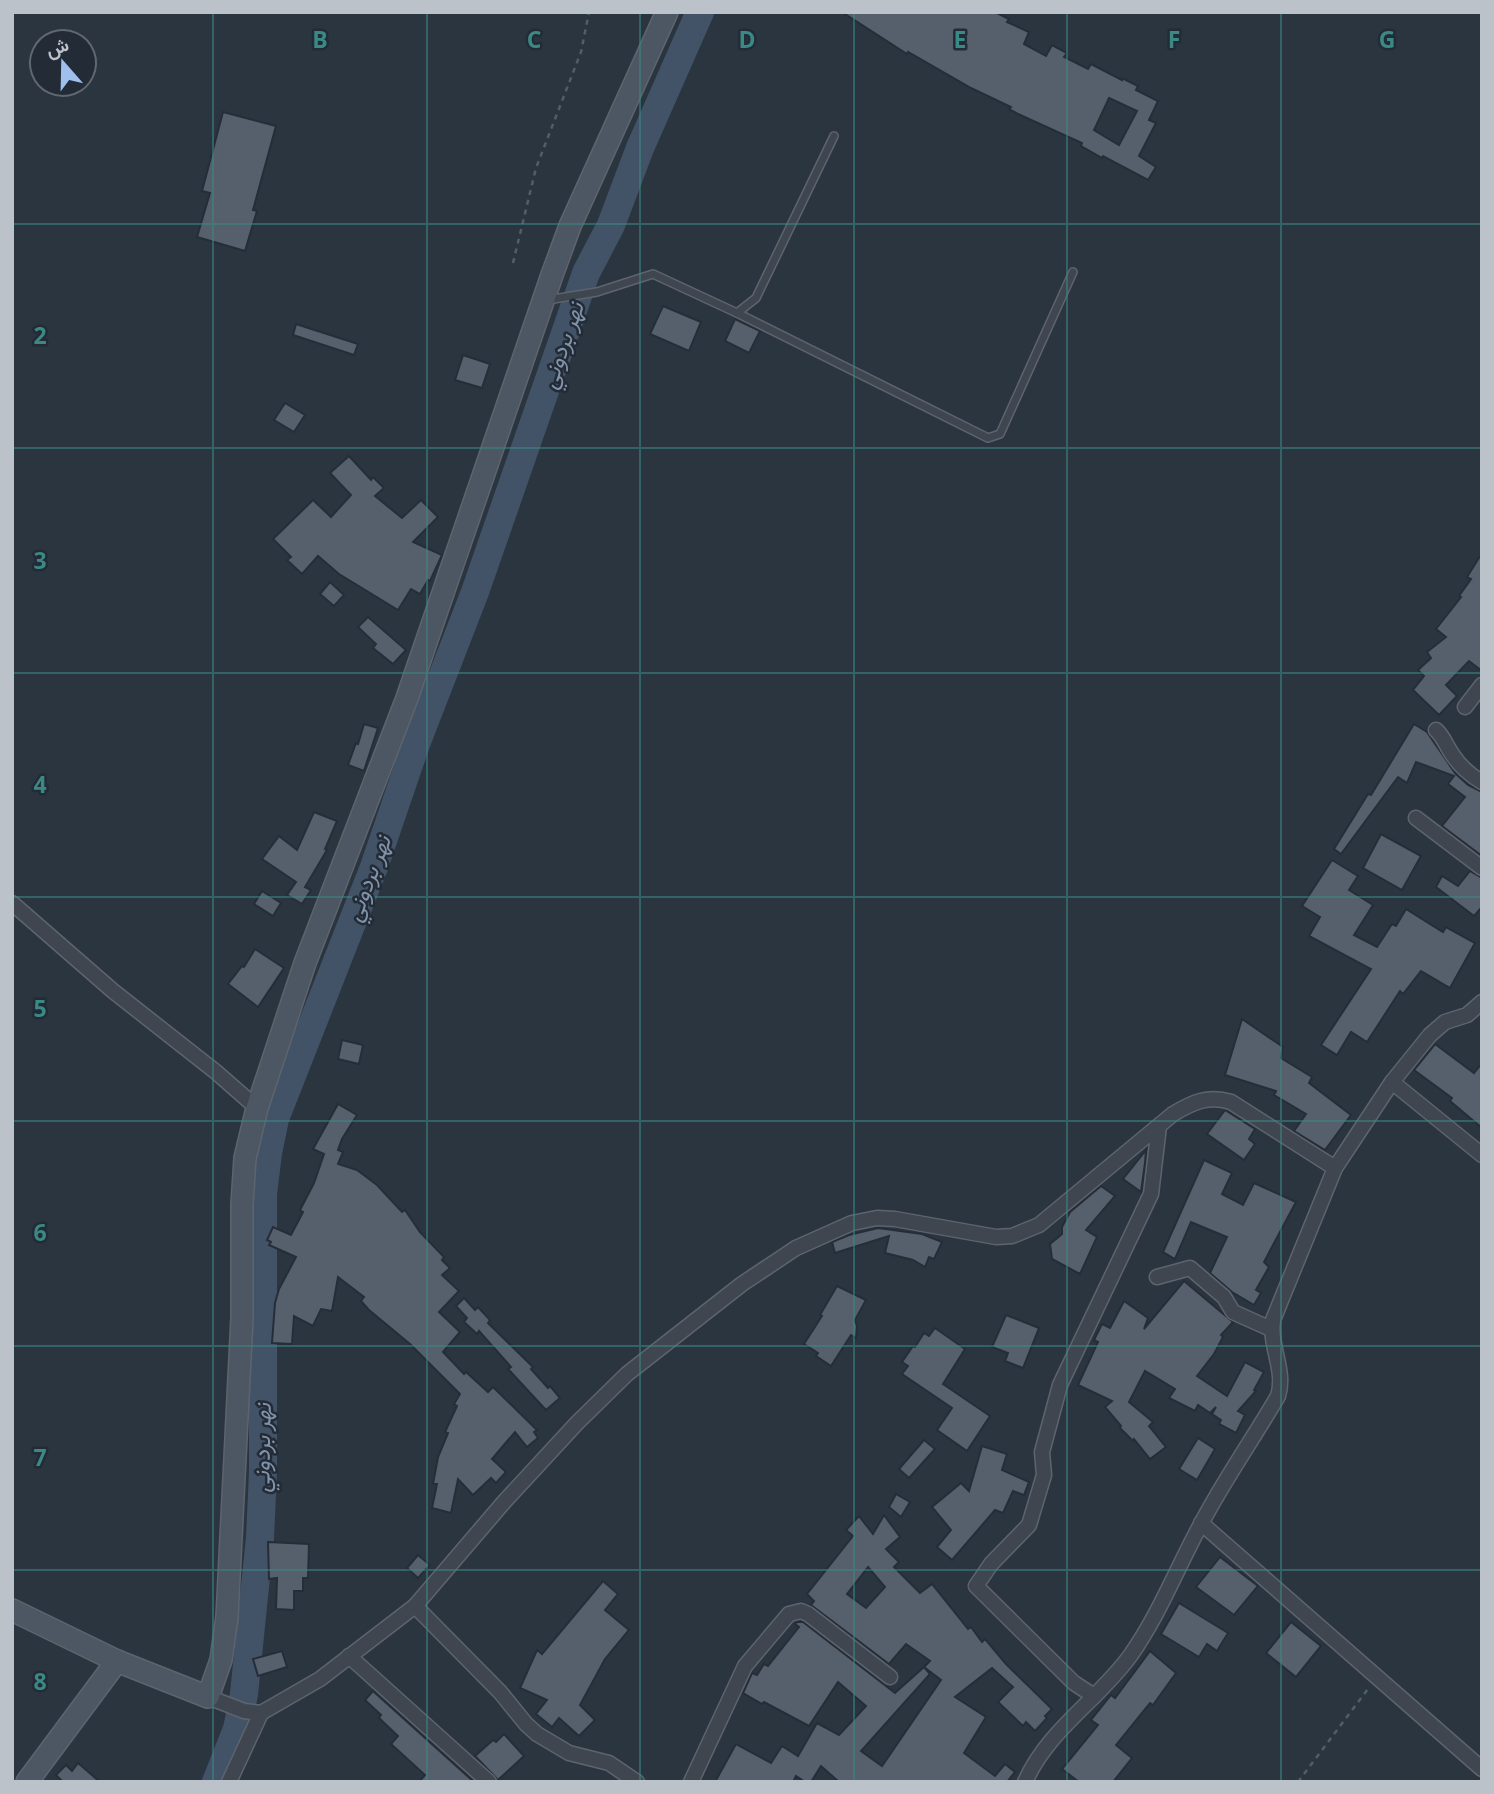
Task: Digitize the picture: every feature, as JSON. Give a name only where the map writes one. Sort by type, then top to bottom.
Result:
[{"type":"street","points":[[213,1698],[227,1616],[242,1318],[242,1204],[245,1158],[257,1108],[305,962],[407,698],[550,299],[570,226],[667,12]]},
{"type":"street","points":[[1465,707],[1482,685]]},
{"type":"street","points":[[1436,730],[1452,755],[1482,782]]},
{"type":"street","points":[[1416,818],[1482,868]]},
{"type":"street","points":[[12,903],[113,991],[257,1108]]},
{"type":"street","points":[[1025,1782],[1047,1743],[1113,1677],[1146,1632],[1201,1523],[1278,1396],[1282,1385],[1281,1373],[1271,1329],[1278,1304],[1335,1168],[1392,1083],[1430,1035],[1445,1022],[1467,1015],[1482,1002]]},
{"type":"street","points":[[1392,1083],[1481,1154]]},
{"type":"street","points":[[229,1782],[261,1713],[320,1679],[415,1606],[513,1492],[626,1374],[742,1284],[796,1248],[852,1223],[877,1218],[996,1237],[1012,1237],[1026,1232],[1059,1209],[1159,1126],[1189,1104],[1203,1099],[1217,1098],[1231,1102],[1335,1168]]},
{"type":"street","points":[[1094,1696],[1074,1683],[976,1586],[991,1564],[1029,1525],[1044,1475],[1042,1452],[1060,1385],[1150,1194],[1159,1126]]},
{"type":"street","points":[[1157,1277],[1190,1268],[1224,1297],[1233,1312],[1271,1329]]},
{"type":"street","points":[[1201,1523],[1482,1769]]},
{"type":"street","points":[[415,1606],[500,1692],[537,1734],[569,1753],[610,1763],[637,1782]]},
{"type":"street","points":[[12,1610],[117,1661],[244,1711],[261,1713]]},
{"type":"street","points":[[691,1782],[746,1666],[789,1614],[801,1611],[808,1614],[890,1677]]},
{"type":"street","points":[[349,1656],[489,1782]]},
{"type":"street","points":[[27,1782],[117,1661]]},
{"type":"lane","points":[[737,313],[756,298],[834,136]]},
{"type":"lane","points":[[550,299],[597,292],[653,274],[988,438],[1000,434],[1073,272]]},
{"type":"path","points":[[513,264],[536,168],[581,52],[589,12]]},
{"type":"path","points":[[1298,1782],[1377,1677]]},
{"type":"building","points":[[842,12],[995,12],[1009,19],[1007,22],[1029,32],[1024,44],[1046,56],[1052,45],[1067,53],[1064,57],[1088,69],[1091,64],[1122,78],[1138,86],[1136,90],[1158,101],[1149,120],[1156,123],[1139,156],[1156,167],[1148,180],[1103,156],[1102,158],[1081,146],[1082,143],[1018,114],[1009,109],[1011,107],[908,52],[907,54]],"holes":[[[1109,98],[1137,111],[1119,145],[1094,130]]]},
{"type":"building","points":[[223,112],[276,126],[253,210],[257,211],[245,251],[197,237],[210,193],[202,191]]},
{"type":"building","points":[[663,306],[701,322],[689,351],[650,334]]},
{"type":"building","points":[[735,319],[760,331],[749,353],[725,341]]},
{"type":"building","points":[[296,324],[358,344],[354,355],[293,335]]},
{"type":"building","points":[[463,355],[490,364],[482,388],[455,380]]},
{"type":"building","points":[[285,403],[305,415],[294,432],[274,420]]},
{"type":"building","points":[[349,456],[371,480],[373,477],[384,488],[375,496],[402,518],[421,500],[438,517],[413,542],[442,555],[430,581],[428,580],[420,594],[411,589],[398,610],[339,574],[318,556],[302,574],[287,560],[291,557],[273,539],[313,500],[331,517],[351,495],[330,473]]},
{"type":"building","points":[[1482,553],[1482,671],[1469,661],[1446,685],[1457,696],[1439,715],[1413,690],[1424,676],[1418,670],[1431,658],[1427,652],[1446,637],[1436,629],[1461,597],[1459,596],[1471,579],[1467,577]]},
{"type":"building","points":[[330,582],[344,595],[334,606],[320,594]]},
{"type":"building","points":[[368,617],[406,650],[393,664],[373,648],[376,644],[358,627]]},
{"type":"building","points":[[364,724],[378,728],[364,771],[348,765]]},
{"type":"building","points":[[1414,724],[1427,732],[1455,773],[1468,785],[1482,792],[1482,856],[1442,826],[1465,797],[1448,784],[1454,776],[1416,762],[1407,783],[1398,777],[1341,854],[1334,849]]},
{"type":"building","points":[[314,812],[337,821],[325,849],[327,850],[305,887],[311,890],[302,904],[287,895],[296,882],[262,859],[279,836],[297,850]]},
{"type":"building","points":[[1381,834],[1421,856],[1402,890],[1363,868]]},
{"type":"building","points":[[1332,860],[1358,876],[1349,890],[1373,905],[1354,935],[1377,947],[1392,924],[1396,926],[1406,909],[1443,932],[1446,927],[1475,943],[1450,988],[1421,971],[1403,994],[1400,991],[1367,1042],[1351,1032],[1337,1055],[1321,1045],[1371,969],[1309,936],[1320,917],[1302,906]]},
{"type":"building","points":[[1470,871],[1482,878],[1482,907],[1474,916],[1436,887],[1442,876],[1458,886]]},
{"type":"building","points":[[262,891],[281,903],[273,916],[254,904]]},
{"type":"building","points":[[255,949],[284,968],[258,1007],[228,984],[242,966],[244,967]]},
{"type":"building","points":[[1242,1019],[1283,1047],[1281,1058],[1312,1077],[1309,1083],[1351,1115],[1325,1150],[1294,1131],[1306,1114],[1274,1095],[1276,1091],[1225,1075]]},
{"type":"building","points":[[342,1040],[363,1045],[359,1064],[338,1059]]},
{"type":"building","points":[[1435,1044],[1474,1073],[1482,1063],[1482,1128],[1450,1101],[1452,1098],[1414,1070]]},
{"type":"building","points":[[338,1104],[357,1115],[342,1139],[338,1150],[343,1152],[338,1164],[357,1170],[377,1185],[402,1212],[405,1210],[450,1268],[442,1275],[459,1291],[439,1312],[460,1332],[443,1352],[464,1374],[466,1372],[488,1392],[493,1387],[537,1430],[534,1432],[538,1438],[527,1447],[515,1432],[492,1459],[506,1472],[496,1483],[491,1478],[473,1495],[458,1479],[451,1513],[432,1508],[437,1484],[433,1484],[438,1457],[448,1433],[445,1432],[460,1394],[410,1344],[369,1310],[361,1301],[364,1297],[338,1277],[332,1311],[321,1309],[313,1326],[294,1316],[292,1344],[272,1343],[275,1303],[279,1289],[296,1257],[269,1245],[271,1242],[267,1240],[273,1227],[291,1235],[303,1212],[300,1210],[314,1183],[324,1154],[313,1149]]},
{"type":"building","points":[[1225,1110],[1255,1129],[1249,1139],[1255,1144],[1244,1160],[1207,1134]]},
{"type":"building","points":[[1146,1150],[1145,1163],[1141,1192],[1123,1179]]},
{"type":"building","points":[[1204,1160],[1232,1173],[1222,1194],[1243,1205],[1254,1183],[1296,1202],[1264,1262],[1269,1267],[1256,1290],[1261,1293],[1254,1305],[1232,1292],[1210,1273],[1227,1237],[1191,1222],[1175,1259],[1163,1252]]},
{"type":"building","points":[[1101,1186],[1115,1196],[1086,1230],[1097,1237],[1080,1274],[1052,1259],[1050,1244],[1062,1234],[1062,1227],[1070,1212]]},
{"type":"building","points":[[878,1228],[922,1234],[942,1242],[934,1259],[929,1257],[925,1267],[913,1260],[885,1253],[889,1236],[835,1253],[832,1242]]},
{"type":"building","points":[[1184,1281],[1233,1322],[1221,1335],[1223,1337],[1214,1354],[1197,1376],[1227,1396],[1245,1362],[1264,1372],[1254,1390],[1256,1391],[1238,1411],[1245,1415],[1236,1433],[1219,1424],[1221,1420],[1212,1414],[1216,1407],[1210,1413],[1198,1405],[1195,1411],[1169,1398],[1175,1389],[1145,1371],[1129,1402],[1153,1422],[1149,1426],[1166,1447],[1150,1459],[1134,1439],[1133,1441],[1120,1428],[1105,1407],[1112,1401],[1078,1385],[1098,1342],[1094,1340],[1102,1324],[1110,1328],[1124,1301],[1148,1318],[1144,1329]]},
{"type":"building","points":[[837,1286],[866,1300],[855,1320],[856,1338],[851,1335],[831,1366],[804,1344]]},
{"type":"building","points":[[464,1298],[475,1310],[478,1307],[490,1320],[488,1323],[560,1398],[546,1410],[508,1369],[511,1367],[479,1331],[477,1334],[464,1322],[467,1318],[456,1306]]},
{"type":"building","points":[[1006,1315],[1039,1328],[1023,1368],[1005,1361],[1008,1353],[992,1347]]},
{"type":"building","points":[[935,1328],[965,1349],[943,1384],[990,1416],[967,1451],[937,1430],[952,1408],[902,1374],[908,1366],[902,1362],[913,1346],[915,1347],[924,1333],[929,1336]]},
{"type":"building","points":[[1198,1438],[1215,1449],[1197,1480],[1179,1469]]},
{"type":"building","points":[[924,1440],[935,1449],[909,1478],[899,1469]]},
{"type":"building","points":[[982,1446],[1007,1454],[1002,1470],[1029,1482],[1024,1495],[1013,1491],[1003,1513],[995,1510],[952,1560],[937,1547],[951,1530],[932,1507],[961,1483],[969,1491]]},
{"type":"building","points":[[896,1494],[910,1502],[901,1517],[889,1507]]},
{"type":"building","points":[[884,1515],[900,1537],[886,1549],[899,1562],[894,1567],[920,1593],[932,1584],[968,1629],[971,1627],[982,1642],[985,1639],[1006,1664],[1052,1709],[1035,1731],[1026,1722],[1023,1726],[998,1702],[1013,1687],[992,1668],[955,1697],[986,1717],[964,1753],[995,1776],[1005,1764],[1015,1772],[1007,1782],[839,1782],[821,1766],[811,1782],[805,1782],[796,1776],[793,1782],[715,1782],[736,1744],[771,1763],[782,1746],[798,1756],[817,1723],[839,1735],[866,1706],[838,1682],[809,1726],[743,1693],[752,1673],[757,1675],[764,1664],[768,1666],[799,1627],[795,1624],[797,1622],[803,1622],[895,1693],[930,1661],[906,1644],[889,1664],[811,1605],[814,1601],[807,1594],[853,1536],[846,1530],[859,1516],[873,1534]],"holes":[[[868,1567],[885,1587],[866,1608],[847,1594]],[[924,1667],[941,1680],[882,1766],[861,1751],[930,1674]]]},
{"type":"building","points":[[268,1542],[309,1544],[308,1578],[303,1578],[303,1591],[294,1591],[294,1610],[276,1609],[277,1578],[269,1579]]},
{"type":"building","points":[[418,1555],[430,1565],[418,1578],[407,1568]]},
{"type":"building","points":[[1220,1557],[1258,1586],[1234,1615],[1196,1587]]},
{"type":"building","points":[[603,1581],[618,1594],[605,1610],[629,1630],[605,1659],[580,1705],[595,1720],[579,1736],[559,1718],[552,1727],[536,1714],[547,1700],[520,1688],[537,1650],[542,1654]]},
{"type":"building","points":[[1179,1603],[1228,1633],[1217,1651],[1207,1644],[1199,1657],[1161,1634]]},
{"type":"building","points":[[1291,1622],[1321,1646],[1296,1677],[1266,1653]]},
{"type":"building","points":[[282,1651],[287,1667],[258,1676],[253,1659]]},
{"type":"building","points":[[1150,1651],[1176,1673],[1153,1705],[1150,1703],[1116,1745],[1132,1758],[1113,1782],[1079,1782],[1062,1769],[1098,1725],[1091,1720],[1111,1695],[1115,1698]]},
{"type":"building","points":[[373,1691],[474,1782],[419,1782],[425,1775],[391,1744],[398,1736],[365,1700]]},
{"type":"building","points":[[504,1734],[524,1756],[498,1780],[475,1756]]},
{"type":"building","points":[[78,1763],[100,1782],[63,1782],[56,1775],[66,1765],[72,1771]]},
{"type":"waterway","name":"نهر بردوني","points":[[216,1782],[237,1729],[244,1694],[260,1538],[263,1472],[263,1194],[275,1119],[374,867],[416,744],[475,592],[586,273],[611,225],[640,148],[700,12]]}]
